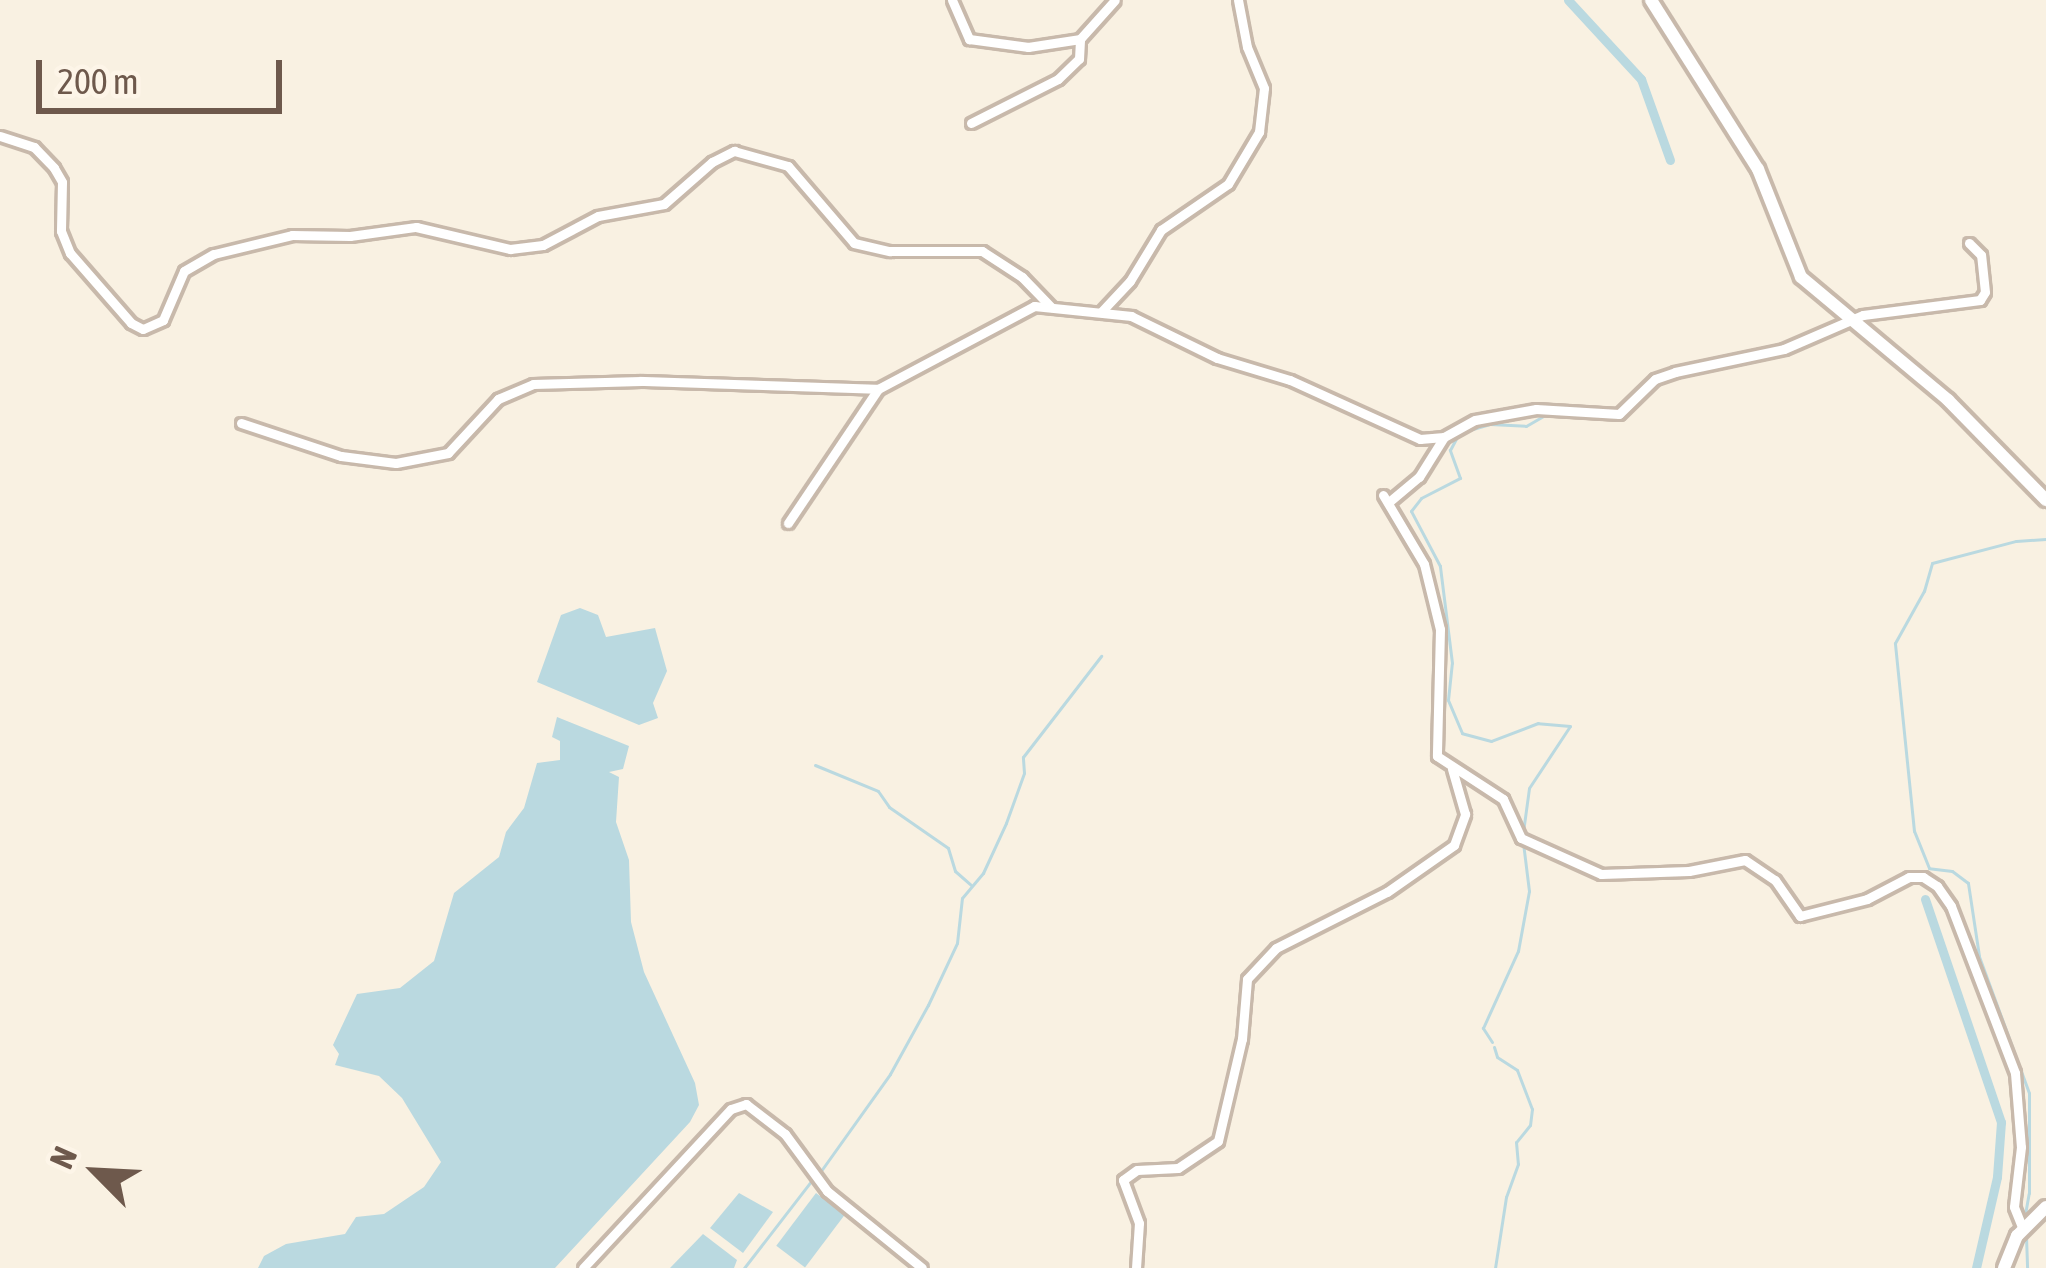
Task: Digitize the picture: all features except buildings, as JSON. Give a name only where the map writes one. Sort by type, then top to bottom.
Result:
[{"type":"street","points":[[952,0],[964,34],[974,42],[1028,47],[1080,39]]},
{"type":"street","points":[[971,123],[1058,79],[1079,58],[1080,39],[1115,0]]},
{"type":"street","points":[[1101,312],[1130,281],[1161,230],[1228,184],[1259,132],[1264,88],[1247,47],[1238,0]]},
{"type":"street","points":[[1651,0],[1758,169],[1801,277],[1997,446],[2046,500]]},
{"type":"street","points":[[0,136],[34,147],[54,168],[62,182],[66,245],[131,323],[147,330],[163,320],[177,279],[214,254],[278,237],[416,227],[510,249],[543,245],[598,216],[664,204],[712,162],[734,151],[788,166],[854,243],[890,250],[982,250],[1022,277],[1051,307]]},
{"type":"street","points":[[788,523],[878,389],[1029,309],[1051,307],[1140,320],[1217,358],[1291,380],[1420,439],[1444,437],[1475,420],[1535,410],[1619,414],[1655,379],[1784,349],[1856,320],[1979,300],[1984,292],[1981,255],[1969,243]]},
{"type":"street","points":[[241,423],[340,456],[396,463],[448,453],[498,399],[533,384],[641,381],[878,389]]},
{"type":"street","points":[[1444,437],[1419,477],[1386,498],[1430,580],[1442,661],[1436,694],[1437,756],[1502,800],[1521,838],[1596,873],[1689,871],[1745,860],[1775,880],[1800,916],[1867,899],[1909,877],[1937,886],[1951,906],[2015,1073],[2021,1147],[2014,1207],[2023,1229]]},
{"type":"street","points":[[1136,1268],[1139,1223],[1123,1180],[1137,1170],[1178,1168],[1218,1142],[1242,1039],[1247,979],[1276,948],[1387,892],[1454,844],[1465,814],[1451,768]]},
{"type":"street","points":[[583,1268],[731,1109],[746,1104],[785,1134],[827,1191],[922,1268]]},
{"type":"street","points":[[2004,1268],[2023,1229],[2046,1207]]},
{"type":"water","points":[[580,608],[598,615],[606,637],[655,628],[667,671],[653,703],[658,718],[639,725],[537,682],[561,615]]},
{"type":"water","points":[[557,717],[629,746],[623,769],[609,772],[619,777],[616,822],[629,860],[631,922],[644,972],[695,1083],[699,1105],[690,1122],[555,1268],[258,1268],[264,1256],[286,1244],[345,1234],[356,1217],[384,1214],[424,1187],[441,1162],[402,1098],[379,1076],[335,1065],[339,1054],[333,1045],[357,994],[400,988],[434,961],[454,893],[499,857],[506,832],[524,808],[537,763],[560,760],[560,741],[552,737]]},
{"type":"water","points":[[739,1193],[773,1212],[743,1253],[710,1228]]},
{"type":"water","points":[[816,1193],[845,1215],[805,1267],[776,1246]]},
{"type":"water","points":[[703,1234],[737,1260],[734,1268],[670,1268]]},
{"type":"waterway","points":[[1568,0],[1641,79],[1670,160]]},
{"type":"waterway","points":[[1523,832],[1529,788],[1570,726],[1538,723],[1491,741],[1462,733],[1448,700],[1452,663],[1440,566],[1411,511],[1421,498],[1460,478],[1450,450],[1459,433],[1490,424],[1526,426],[1547,414]]},
{"type":"waterway","points":[[2024,1220],[2029,1193],[2029,1093],[1979,956],[1968,883],[1952,871],[1929,868],[1914,831],[1895,643],[1924,591],[1932,563],[2016,541],[2046,539]]},
{"type":"waterway","points":[[818,1175],[890,1074],[928,1005],[957,943],[962,898],[983,873],[1006,823],[1024,773],[1023,757],[1101,656]]},
{"type":"waterway","points":[[815,765],[878,791],[889,807],[948,848],[955,871],[971,885]]},
{"type":"waterway","points":[[1492,1042],[1483,1028],[1518,951],[1529,891],[1523,843]]},
{"type":"waterway","points":[[1925,899],[2001,1122],[1997,1177],[1976,1268]]},
{"type":"waterway","points":[[1494,1047],[1497,1057],[1517,1070],[1532,1109],[1530,1125],[1516,1142],[1518,1164],[1506,1197],[1495,1268]]},
{"type":"waterway","points":[[744,1268],[812,1180]]},
{"type":"waterway","points":[[2026,1236],[2027,1268]]}]
